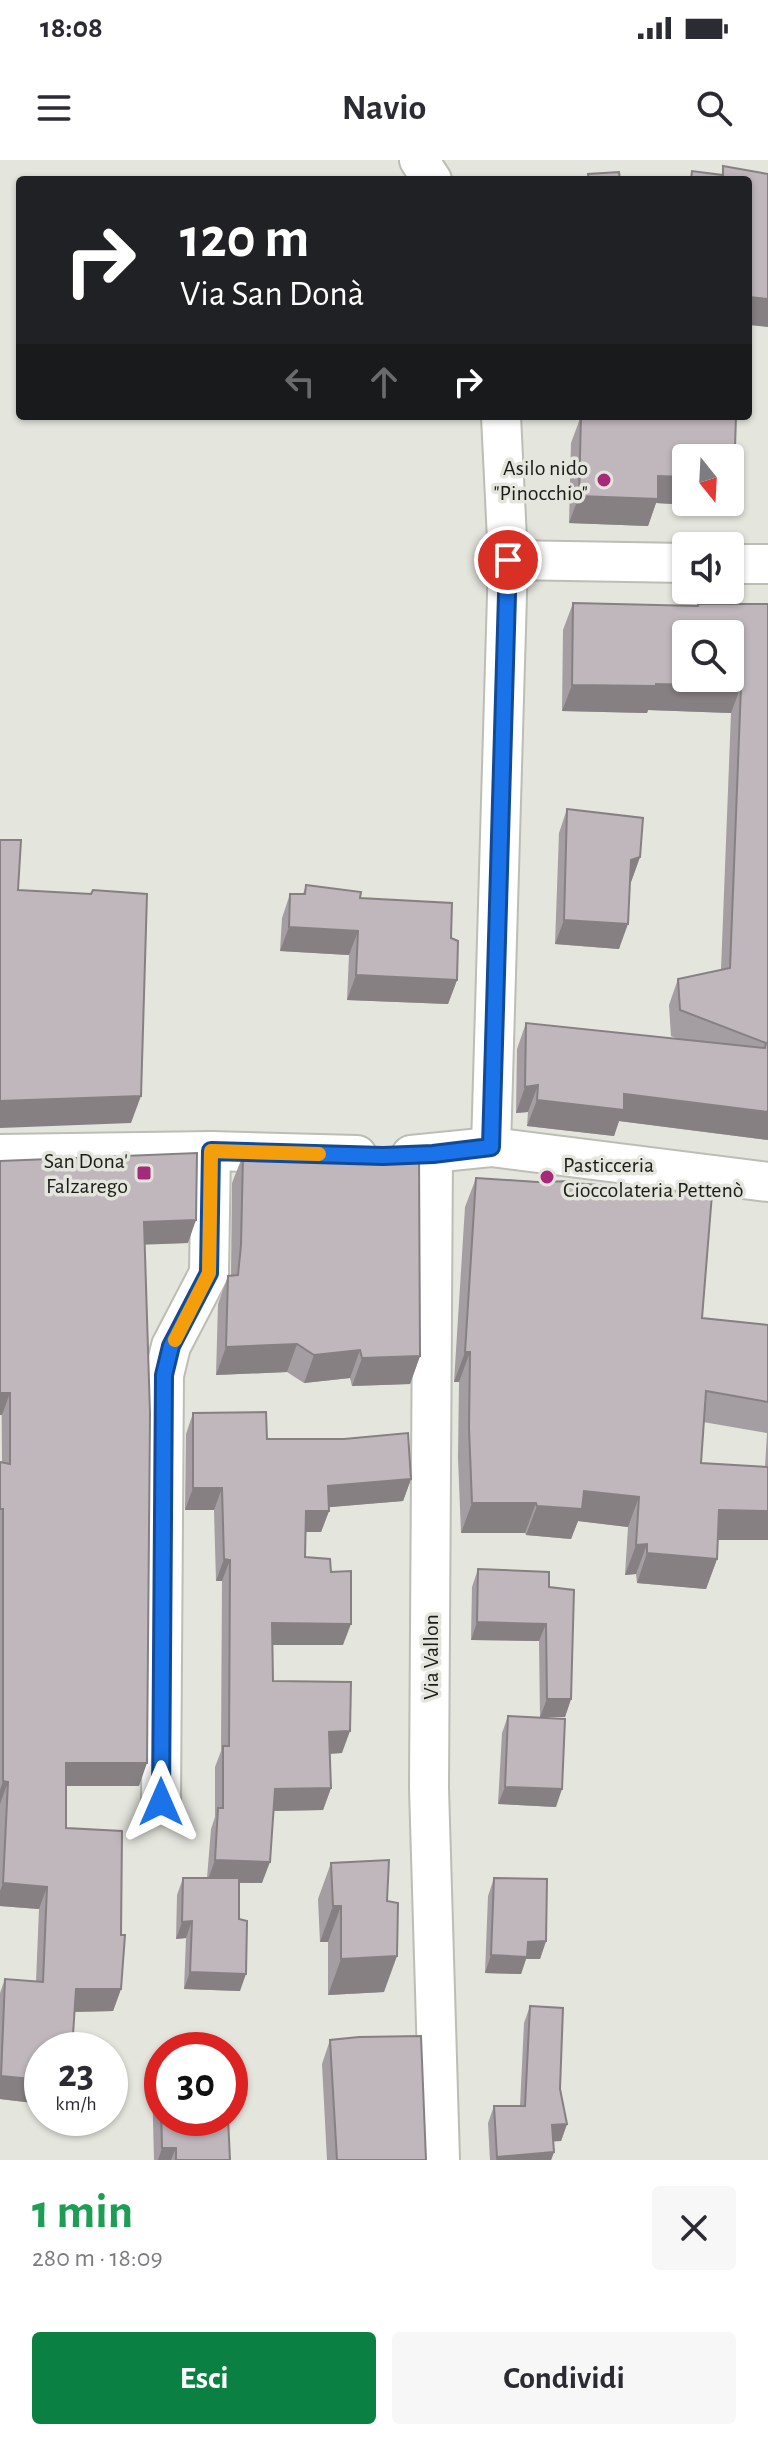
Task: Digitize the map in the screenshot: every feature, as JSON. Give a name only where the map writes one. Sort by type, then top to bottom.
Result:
[{"type":"street","points":[[491,1147],[508,560],[501,420]]},
{"type":"street","points":[[508,560],[672,563]]},
{"type":"street","points":[[744,564],[768,564]]},
{"type":"street","points":[[0,1154],[211,1151],[383,1156],[491,1147],[768,1182]]},
{"type":"street","points":[[161,1802],[164,1375],[171,1346],[209,1273],[211,1151]]},
{"type":"street","name":"Via Vallon","points":[[433,1154],[429,1788],[440,2160]]},
{"type":"building","points":[[723,166],[768,174],[768,299],[752,297],[752,176],[691,176],[692,171],[723,175]]},
{"type":"building","points":[[619,172],[620,176],[588,176]]},
{"type":"building","points":[[581,420],[736,420],[735,444],[672,444],[672,476],[658,476],[658,499],[579,496]]},
{"type":"building","points":[[573,603],[768,604],[768,1112],[624,1094],[624,1110],[537,1100],[538,1085],[525,1087],[526,1023],[765,1048],[766,1043],[680,1010],[678,979],[730,968],[741,692],[744,692],[744,620],[672,620],[672,684],[572,685]]},
{"type":"building","points":[[567,809],[643,818],[640,857],[631,860],[628,924],[564,920]]},
{"type":"building","points":[[0,840],[21,840],[18,890],[147,894],[141,1096],[0,1101]]},
{"type":"building","points":[[306,885],[361,892],[360,898],[452,903],[451,938],[458,941],[457,980],[356,975],[358,931],[289,927],[290,894],[305,894]]},
{"type":"building","points":[[309,1148],[419,1151],[420,1356],[362,1358],[360,1350],[314,1355],[297,1344],[226,1347],[228,1276],[238,1275],[241,1245],[243,1155],[309,1155]]},
{"type":"building","points":[[197,1153],[196,1220],[144,1222],[150,1413],[147,1763],[66,1763],[66,1828],[122,1831],[121,1935],[125,1935],[121,1989],[76,1989],[73,2032],[24,2032],[24,2078],[1,2076],[5,1979],[43,1982],[47,1887],[3,1883],[8,1782],[3,1781],[3,1509],[0,1509],[0,1462],[10,1464],[10,1393],[0,1393],[0,1161]]},
{"type":"building","points":[[476,1178],[573,1181],[712,1194],[702,1318],[768,1325],[768,1402],[706,1391],[701,1463],[768,1467],[768,1511],[719,1510],[717,1559],[647,1553],[647,1544],[636,1545],[639,1497],[584,1491],[582,1509],[537,1506],[536,1503],[472,1503],[470,1352],[465,1352]]},
{"type":"building","points":[[266,1412],[267,1439],[344,1439],[408,1433],[411,1479],[328,1486],[329,1511],[306,1511],[305,1557],[330,1559],[331,1572],[351,1571],[351,1624],[272,1623],[273,1681],[351,1682],[350,1731],[329,1732],[331,1788],[275,1789],[270,1862],[215,1860],[218,1808],[223,1808],[223,1746],[229,1746],[230,1560],[224,1559],[222,1488],[193,1488],[193,1413]]},
{"type":"building","points":[[478,1569],[549,1572],[549,1587],[574,1590],[571,1699],[547,1699],[546,1624],[477,1622]]},
{"type":"building","points":[[508,1716],[565,1719],[562,1789],[505,1787]]},
{"type":"building","points":[[389,1860],[387,1901],[398,1903],[397,1956],[341,1959],[341,1906],[333,1906],[331,1863]]},
{"type":"building","points":[[183,1878],[239,1878],[239,1919],[247,1921],[246,1974],[190,1972],[192,1921],[182,1922]]},
{"type":"building","points":[[494,1878],[547,1879],[546,1941],[528,1942],[527,1957],[491,1955]]},
{"type":"building","points":[[530,2006],[563,2008],[560,2089],[567,2124],[552,2125],[554,2152],[497,2157],[494,2106],[525,2106]]},
{"type":"building","points":[[421,2036],[426,2160],[337,2160],[330,2040]]},
{"type":"building","points":[[162,2136],[229,2136],[230,2160],[176,2160],[176,2148],[162,2148]]},
{"type":"slow traffic","points":[[175,1340],[209,1273],[211,1151],[319,1154]]},
{"type":"place","name":"Asilo nido \"Pinocchio\"","points":[[604,480]]},
{"type":"place","name":"San Dona' Falzarego","points":[[144,1173]]},
{"type":"place","name":"Pasticceria Cioccolateria Pettenò","points":[[547,1177]]},
{"type":"route","points":[[161,1802],[164,1375],[171,1346],[209,1273],[211,1151],[383,1156],[491,1147],[508,560]]}]
